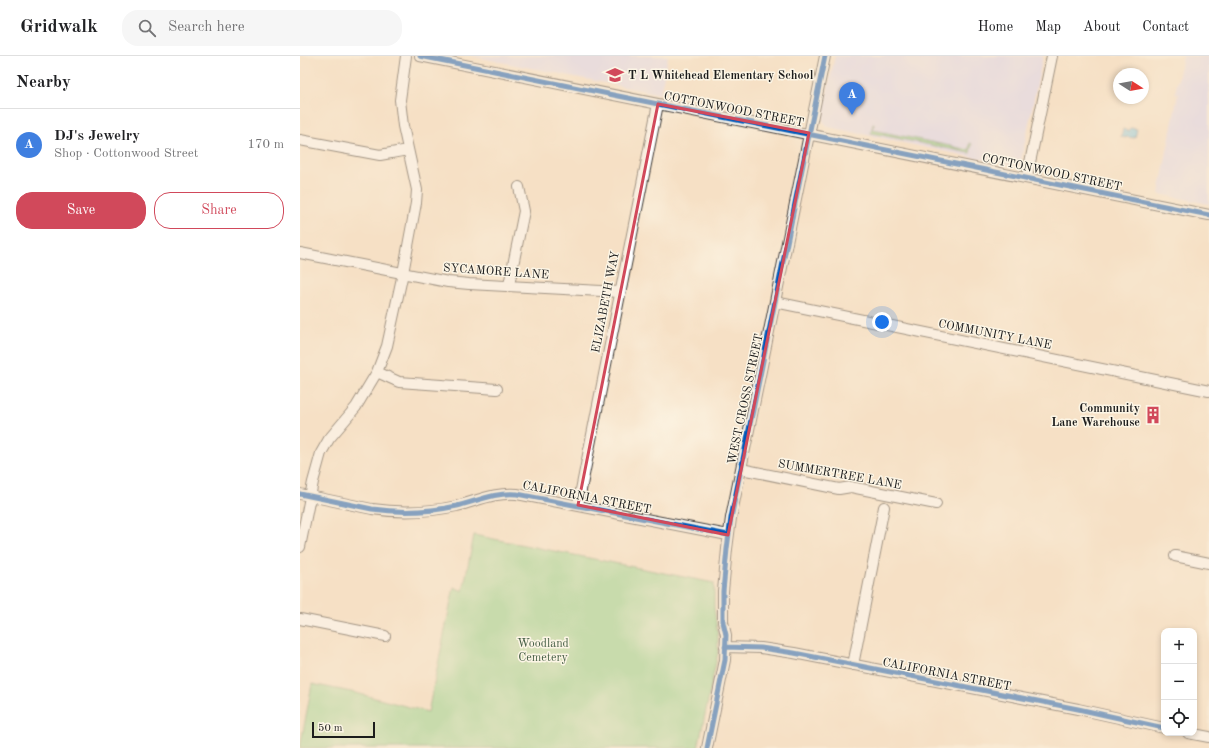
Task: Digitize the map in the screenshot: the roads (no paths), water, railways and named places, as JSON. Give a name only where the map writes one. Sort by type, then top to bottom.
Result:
[{"type":"street","points":[[300,547],[305,495],[321,453],[329,439],[356,407],[377,372],[386,346],[403,273],[416,203],[416,190],[402,126],[400,100],[406,56]]},
{"type":"street","name":"COTTONWOOD STREET","points":[[420,56],[1209,214]]},
{"type":"street","name":"WEST CROSS STREET","points":[[707,748],[725,660],[726,635],[722,608],[728,535],[825,56]]},
{"type":"street","points":[[1027,177],[1052,56]]},
{"type":"street","name":"ELIZABETH WAY","points":[[578,505],[658,104]]},
{"type":"street","points":[[300,140],[380,155],[408,150]]},
{"type":"street","points":[[509,286],[524,211],[519,187]]},
{"type":"street","name":"SYCAMORE LANE","points":[[300,253],[448,282],[620,292]]},
{"type":"street","name":"COMMUNITY LANE","points":[[775,302],[1209,391]]},
{"type":"street","points":[[377,372],[399,382],[497,389]]},
{"type":"street","name":"SUMMERTREE LANE","points":[[741,469],[839,489],[851,487],[936,504]]},
{"type":"street","name":"CALIFORNIA STREET","points":[[305,495],[372,509],[413,512],[442,509],[492,495],[509,493],[578,505],[728,535]]},
{"type":"street","points":[[853,665],[884,507]]},
{"type":"street","points":[[1175,556],[1209,563]]},
{"type":"street","points":[[300,619],[384,636]]},
{"type":"street","name":"CALIFORNIA STREET","points":[[725,647],[746,647],[776,650],[1078,709],[1161,727]]},
{"type":"street","points":[[1197,735],[1209,737]]},
{"type":"water","points":[[1130,128],[1137,129],[1135,138],[1121,137],[1123,129],[1129,131]]},
{"type":"place","name":"T L Whitehead Elementary School","points":[[615,75]]},
{"type":"place","name":"DJ's Jewelry","points":[[852,115]]},
{"type":"place","name":"Community Lane Warehouse","points":[[1153,415]]},
{"type":"park label","name":"Woodland Cemetery","points":[[543,650]]}]
